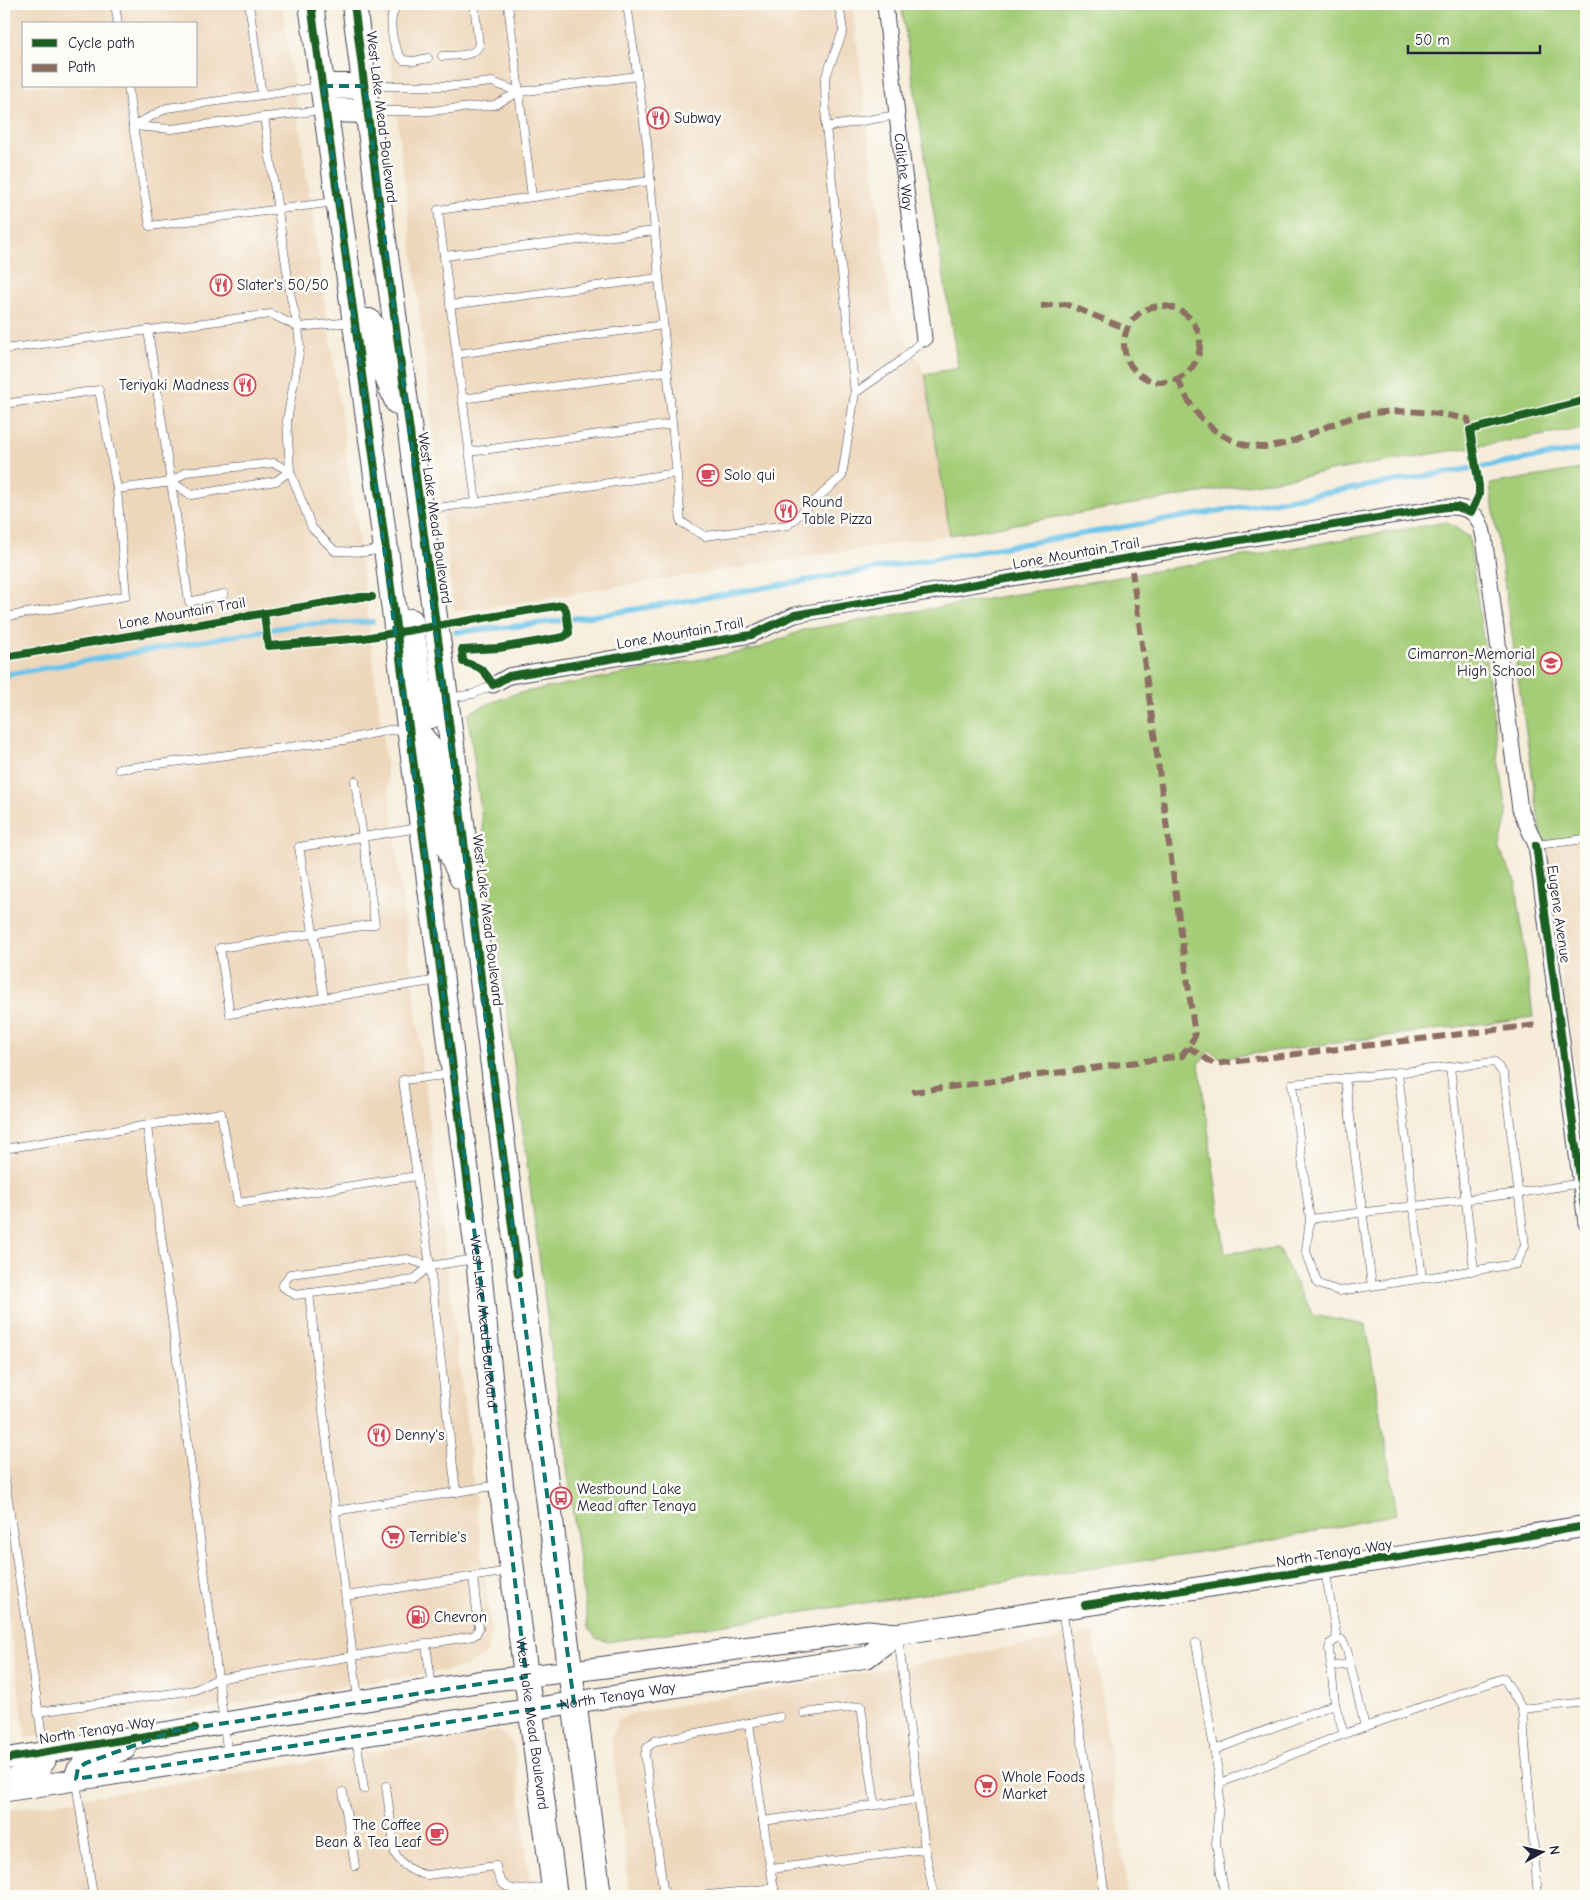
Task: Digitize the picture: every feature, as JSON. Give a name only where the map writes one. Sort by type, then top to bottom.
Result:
[{"type":"main road","name":"West Lake Mead Boulevard","points":[[311,4],[386,548],[478,1259],[501,1485],[554,1891]]},
{"type":"main road","name":"West Lake Mead Boulevard","points":[[354,4],[445,693],[599,1896]]},
{"type":"main road","points":[[323,86],[365,86]]},
{"type":"main road","points":[[326,110],[368,111]]},
{"type":"main road","points":[[355,322],[369,322],[372,325],[378,356],[410,434]]},
{"type":"main road","points":[[386,548],[406,578],[424,713],[430,716],[436,714],[445,693]]},
{"type":"main road","points":[[409,730],[415,731],[425,740],[430,750],[444,837],[472,904]]},
{"type":"main road","points":[[478,1259],[516,1254]]},
{"type":"main road","name":"North Tenaya Way","points":[[4,1759],[432,1690],[868,1631],[897,1634],[1586,1526]]},
{"type":"main road","name":"North Tenaya Way","points":[[4,1790],[868,1657],[897,1634]]},
{"type":"main road","points":[[76,1779],[78,1768],[86,1763],[174,1731]]},
{"type":"main road","points":[[4,1783],[40,1766],[45,1760],[44,1752]]},
{"type":"street","name":"Caliche Way","points":[[885,4],[924,339]]},
{"type":"street","name":"Lone Mountain Trail","points":[[493,684],[515,675],[751,635],[806,613],[1446,507],[1457,507],[1470,512]]},
{"type":"street","name":"Eugene Avenue","points":[[1470,512],[1477,516],[1481,523],[1484,537],[1520,809],[1536,845],[1584,1183],[1586,1224]]},
{"type":"lane","points":[[114,4],[118,22]]},
{"type":"lane","points":[[250,4],[262,95]]},
{"type":"lane","points":[[398,4],[393,9],[392,22],[398,54],[403,60],[414,61],[428,58]]},
{"type":"lane","points":[[442,56],[472,54],[477,50],[479,44],[474,4]]},
{"type":"lane","points":[[508,4],[532,197]]},
{"type":"lane","points":[[627,4],[650,181],[681,522],[705,536],[788,525],[842,476],[855,393],[826,127],[825,79],[843,31],[839,4]]},
{"type":"lane","points":[[368,111],[429,111],[473,108],[494,105],[519,92],[637,76]]},
{"type":"lane","points":[[365,86],[455,86],[492,82],[519,92]]},
{"type":"lane","points":[[133,126],[167,108],[323,86]]},
{"type":"lane","points":[[128,88],[150,226],[338,201]]},
{"type":"lane","points":[[133,126],[171,129],[326,110]]},
{"type":"lane","points":[[826,127],[897,115]]},
{"type":"lane","points":[[264,117],[300,347],[287,421],[290,471],[312,528],[335,552],[364,552],[386,548]]},
{"type":"lane","points":[[476,503],[438,210],[650,181]]},
{"type":"lane","points":[[444,256],[655,231]]},
{"type":"lane","points":[[450,305],[659,278]]},
{"type":"lane","points":[[4,349],[271,314],[298,327],[355,322]]},
{"type":"lane","points":[[457,354],[663,325]]},
{"type":"lane","points":[[148,330],[189,602],[224,594]]},
{"type":"lane","points":[[855,393],[898,363],[924,339]]},
{"type":"lane","points":[[462,399],[667,371]]},
{"type":"lane","points":[[4,404],[99,390],[117,489],[126,596],[4,617]]},
{"type":"lane","points":[[469,452],[672,424]]},
{"type":"lane","points":[[117,489],[172,482],[186,472],[274,463],[290,471]]},
{"type":"lane","points":[[172,482],[192,495],[276,481],[290,471]]},
{"type":"lane","points":[[421,511],[677,473]]},
{"type":"lane","points":[[445,693],[473,694],[493,684]]},
{"type":"lane","points":[[119,769],[344,740],[389,730],[409,730]]},
{"type":"lane","points":[[355,781],[375,924],[220,948],[230,1014],[441,980]]},
{"type":"lane","points":[[324,998],[299,848],[421,827]]},
{"type":"lane","points":[[1536,845],[1586,839]]},
{"type":"lane","points":[[1495,1062],[1504,1075],[1526,1246],[1516,1264],[1339,1291],[1318,1284],[1306,1251],[1310,1219],[1292,1084],[1450,1067],[1495,1062]]},
{"type":"lane","points":[[1450,1067],[1474,1270]]},
{"type":"lane","points":[[1398,1072],[1422,1278]]},
{"type":"lane","points":[[453,1074],[403,1080],[430,1266],[456,1492]]},
{"type":"lane","points":[[1345,1078],[1372,1286]]},
{"type":"lane","points":[[4,1149],[221,1113],[238,1203],[417,1176]]},
{"type":"lane","points":[[147,1126],[216,1679],[228,1756]]},
{"type":"lane","points":[[1310,1219],[1584,1183]]},
{"type":"lane","points":[[430,1266],[413,1280],[295,1295],[282,1286],[290,1274],[407,1259],[430,1266],[478,1259]]},
{"type":"lane","points":[[309,1293],[358,1702]]},
{"type":"lane","points":[[4,1472],[44,1752]]},
{"type":"lane","points":[[335,1511],[501,1485]]},
{"type":"lane","points":[[1325,1568],[1337,1639]]},
{"type":"lane","points":[[346,1596],[512,1570]]},
{"type":"lane","points":[[38,1712],[195,1690],[216,1679],[426,1645],[476,1634],[479,1628],[472,1577]]},
{"type":"lane","points":[[1062,1608],[1106,1896]]},
{"type":"lane","points":[[897,1634],[934,1896]]},
{"type":"lane","points":[[1337,1639],[1342,1640],[1345,1644],[1365,1726]]},
{"type":"lane","points":[[1337,1639],[1330,1644],[1330,1667],[1335,1704],[1344,1734]]},
{"type":"lane","points":[[1196,1643],[1220,1783],[1216,1844],[1225,1896]]},
{"type":"lane","points":[[426,1645],[432,1690]]},
{"type":"lane","points":[[1330,1667],[1350,1664]]},
{"type":"lane","points":[[1220,1783],[1365,1726],[1504,1678],[1522,1709],[1538,1896]]},
{"type":"lane","points":[[1522,1709],[1586,1702]]},
{"type":"lane","points":[[1214,1750],[1335,1704]]},
{"type":"lane","points":[[804,1712],[861,1706],[875,1804]]},
{"type":"lane","points":[[664,1896],[645,1755],[647,1748],[655,1741],[780,1717]]},
{"type":"lane","points":[[699,1896],[774,1892],[749,1723]]},
{"type":"lane","points":[[356,1736],[364,1789]]},
{"type":"lane","points":[[76,1779],[92,1896]]},
{"type":"lane","points":[[386,1786],[395,1853],[412,1871],[427,1875],[496,1866],[500,1880],[509,1888],[554,1891]]},
{"type":"lane","points":[[343,1792],[355,1866]]},
{"type":"lane","points":[[763,1821],[919,1799]]},
{"type":"lane","points":[[771,1869],[926,1850]]},
{"type":"highlighted area","points":[[323,86],[365,86],[574,1703],[76,1779],[78,1768],[86,1763],[174,1731],[526,1677],[478,1259]]},
{"type":"shaded area","points":[[4,4],[282,4],[355,512],[492,1634],[486,1654],[466,1667],[26,1738],[4,1589]]},
{"type":"shaded area","points":[[384,4],[852,4],[891,310],[925,374],[950,535],[454,612]]},
{"type":"shaded area","name":"Cimarron-Memorial High School","points":[[1586,468],[1586,1143],[1490,484]]},
{"type":"shaded area","points":[[1094,1633],[1128,1896],[630,1896],[611,1739],[617,1722],[629,1714]]},
{"type":"shaded area","points":[[499,1731],[514,1744],[532,1896],[4,1896],[4,1811]]},
{"type":"green space","points":[[901,4],[1586,4],[1586,428],[950,535],[925,374],[958,368]]},
{"type":"green space","name":"Cimarron-Memorial High School","points":[[1586,468],[1586,836],[1542,842],[1490,484]]},
{"type":"green space","points":[[1447,522],[1469,537],[1507,816],[1499,850],[1516,883],[1533,1017],[1221,1058],[1209,1050],[1199,1064],[1225,1253],[1278,1248],[1313,1315],[1366,1325],[1397,1514],[1265,1542],[608,1642],[596,1638],[588,1628],[468,714],[514,694],[757,649],[803,630]]},
{"type":"waterway","points":[[456,632],[607,614],[1586,449]]},
{"type":"waterway","points":[[4,675],[302,624],[372,622]]},
{"type":"marked path","points":[[1041,306],[1066,304],[1127,329]]},
{"type":"marked path","points":[[1162,306],[1177,309],[1189,317],[1197,329],[1200,344],[1197,359],[1189,371],[1177,379],[1162,382],[1147,379],[1135,371],[1127,359],[1124,344],[1127,329],[1135,317],[1147,309],[1162,306]]},
{"type":"marked path","points":[[1178,379],[1190,403],[1201,418],[1214,430],[1242,444],[1260,447],[1276,446],[1343,420],[1375,413],[1402,411],[1442,414],[1468,419],[1470,430]]},
{"type":"marked path","points":[[912,1092],[1182,1056],[1195,1036],[1132,571]]},
{"type":"marked path","points":[[1188,1047],[1214,1064],[1536,1025]]},
{"type":"cycle path","points":[[311,4],[386,549],[472,1216]]},
{"type":"cycle path","points":[[354,4],[446,698],[518,1274]]},
{"type":"cycle path","points":[[264,613],[268,646],[364,638],[562,605],[566,610],[569,633],[564,637],[499,648],[462,650],[463,662],[481,669],[493,685],[509,676],[751,635],[795,615],[806,613],[1446,507],[1457,507],[1471,512],[1479,495],[1479,486],[1470,430],[1586,400]]},
{"type":"cycle path","points":[[4,657],[361,597],[372,597]]},
{"type":"cycle path","points":[[1536,845],[1586,1223]]},
{"type":"cycle path","points":[[1085,1605],[1586,1526]]},
{"type":"cycle path","points":[[4,1759],[195,1728]]},
{"type":"place","name":"Subway","points":[[658,118]]},
{"type":"place","name":"Slater's 50/50","points":[[221,285]]},
{"type":"place","name":"Teriyaki Madness","points":[[245,385]]},
{"type":"place","name":"Solo qui","points":[[708,475]]},
{"type":"place","name":"Round Table Pizza","points":[[786,511]]},
{"type":"place","name":"Cimarron-Memorial High School","points":[[1551,663]]},
{"type":"place","name":"Denny's","points":[[379,1435]]},
{"type":"place","name":"Westbound Lake Mead after Tenaya","points":[[561,1498]]},
{"type":"place","name":"Terrible's","points":[[393,1537]]},
{"type":"place","name":"Chevron","points":[[418,1617]]},
{"type":"place","name":"Whole Foods Market","points":[[986,1786]]},
{"type":"place","name":"The Coffee Bean & Tea Leaf","points":[[437,1834]]}]
